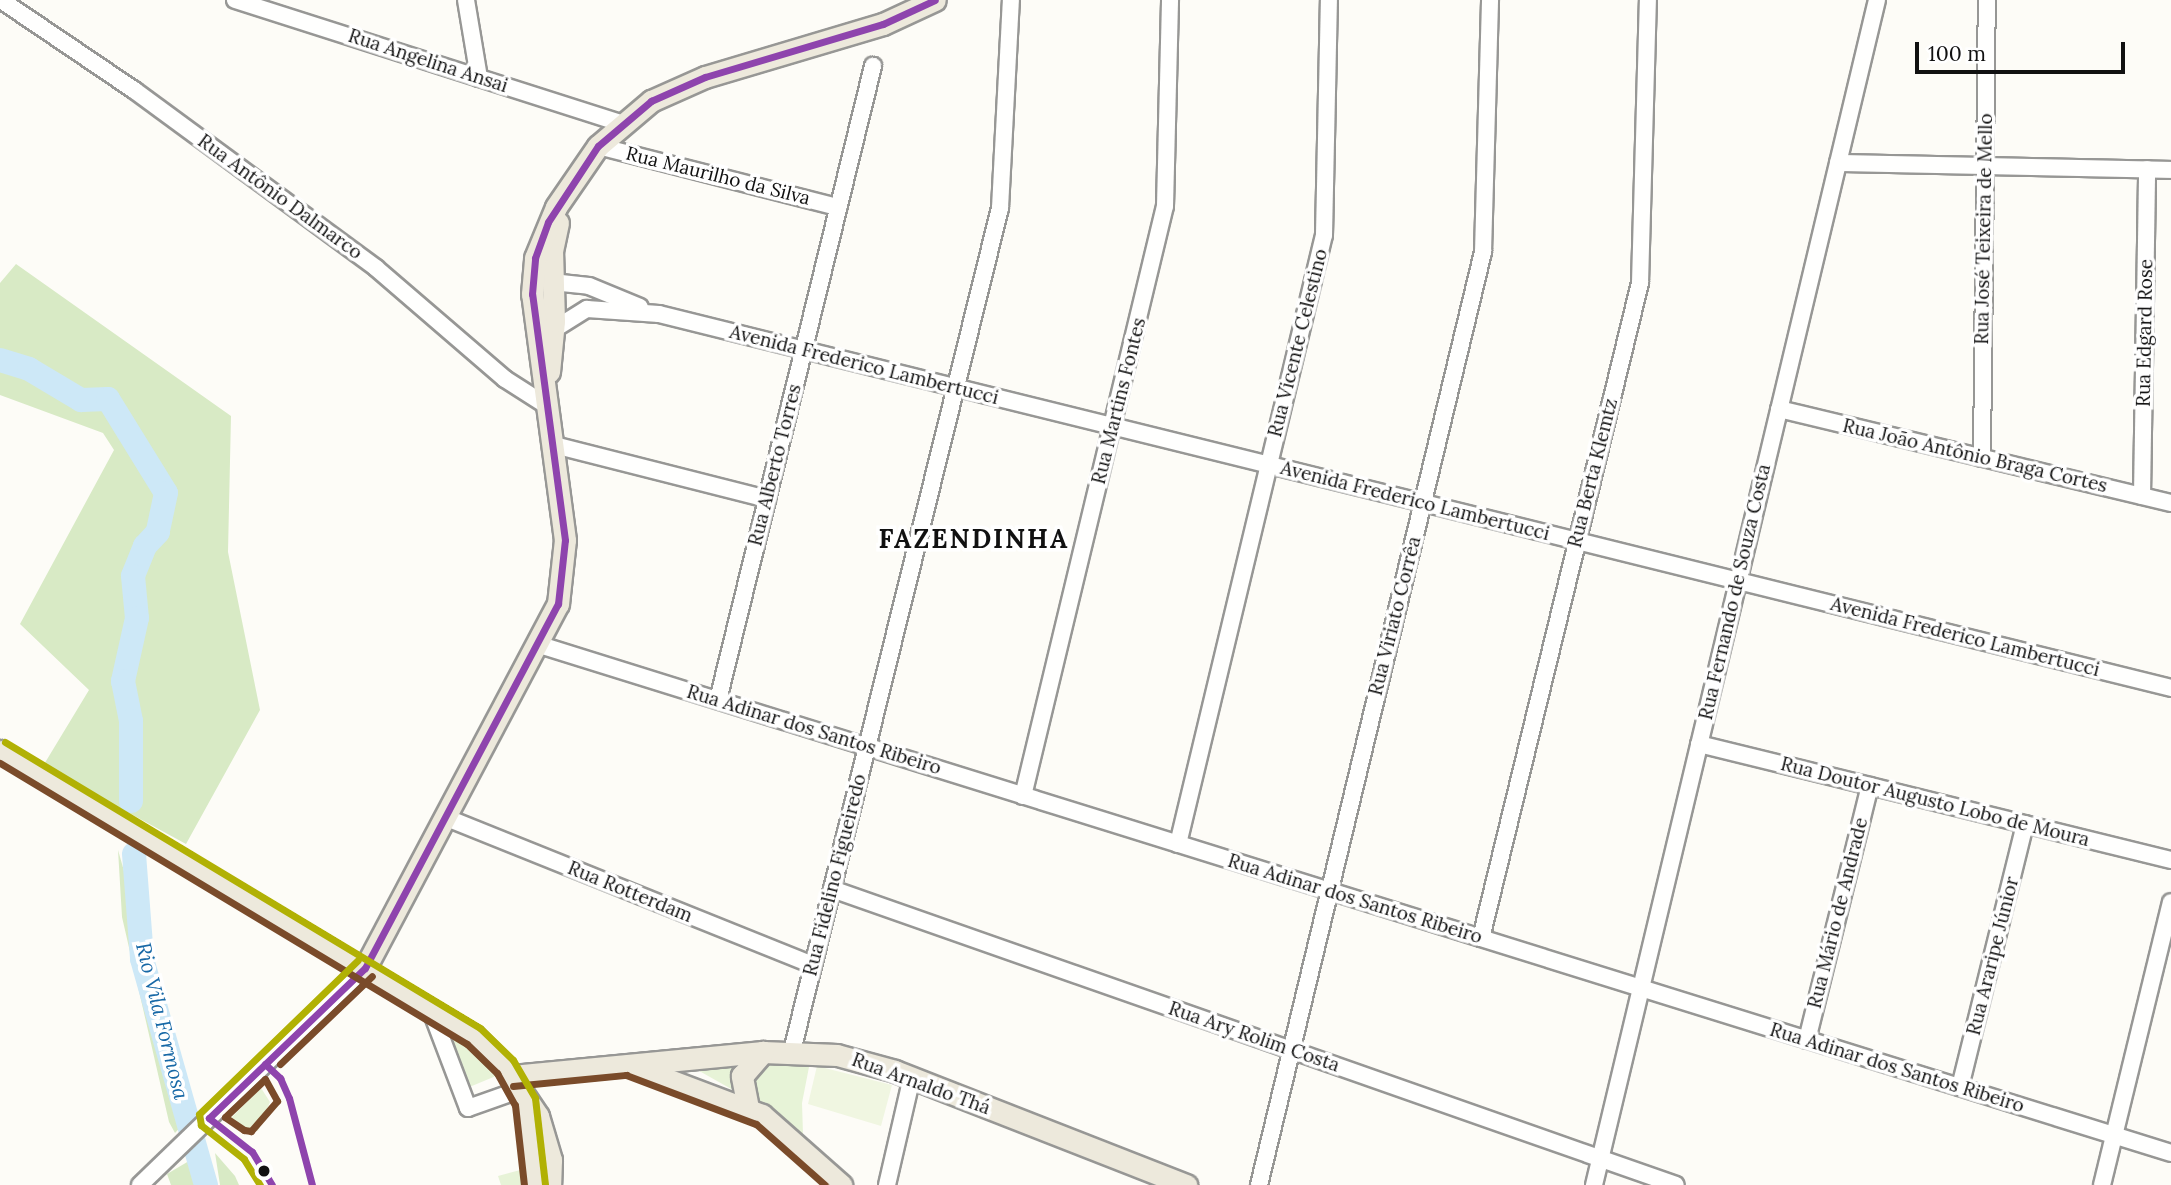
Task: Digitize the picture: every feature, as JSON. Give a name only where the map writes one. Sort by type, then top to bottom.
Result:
[{"type":"main road","points":[[365,968],[540,645],[558,604],[565,564],[549,403],[533,319],[537,250],[548,222],[598,146],[621,123],[651,101],[688,83],[883,24],[935,0]]},
{"type":"main road","points":[[549,403],[554,239],[570,186]]},
{"type":"main road","points":[[533,319],[552,282]]},
{"type":"main road","points":[[0,751],[429,1006],[474,1036],[519,1089],[545,1133],[550,1185]]},
{"type":"main road","name":"Rua Arnaldo Thá","points":[[519,1089],[559,1071],[627,1064],[792,1051],[856,1058],[912,1077],[1186,1185]]},
{"type":"main road","points":[[748,1108],[742,1076],[763,1052]]},
{"type":"main road","points":[[627,1064],[748,1108],[784,1131],[841,1185]]},
{"type":"main road","points":[[519,1089],[535,1185]]},
{"type":"street","name":"Rua Antônio Dalmarco","points":[[1,0],[134,90],[355,252],[420,302],[505,379],[549,403]]},
{"type":"street","name":"Rua Angelina Ansai","points":[[235,0],[621,123]]},
{"type":"street","points":[[288,0],[290,18]]},
{"type":"street","points":[[466,0],[479,78]]},
{"type":"street","name":"Rua Fidelino Figueiredo","points":[[792,1051],[1002,197],[1011,0]]},
{"type":"street","name":"Rua Martins Fontes","points":[[1023,796],[1165,206],[1170,0]]},
{"type":"street","name":"Rua Vicente Celestino","points":[[1178,844],[1325,227],[1329,0]]},
{"type":"street","name":"Rua Viriato Corrêa","points":[[1259,1185],[1485,240],[1490,0]]},
{"type":"street","name":"Rua Berta Klemtz","points":[[1480,938],[1640,283],[1647,0]]},
{"type":"street","name":"Rua Fernando de Souza Costa","points":[[1594,1185],[1877,0]]},
{"type":"street","name":"Rua José Teixeira de Mello","points":[[1982,458],[1987,0]]},
{"type":"street","name":"Rua Alberto Torres","points":[[718,700],[873,66]]},
{"type":"street","name":"Rua Maurilho da Silva","points":[[598,146],[838,207]]},
{"type":"street","points":[[1838,163],[2171,170]]},
{"type":"street","name":"Rua Edgard Rose","points":[[2142,496],[2147,169]]},
{"type":"street","name":"Avenida Frederico Lambertucci","points":[[552,282],[589,286],[659,314],[2171,688]]},
{"type":"street","name":"Avenida Frederico Lambertucci","points":[[553,330],[587,309],[659,314]]},
{"type":"street","name":"Rua João Antônio Braga Cortes","points":[[1779,409],[2171,503]]},
{"type":"street","points":[[554,445],[767,499]]},
{"type":"street","name":"Rua Adinar dos Santos Ribeiro","points":[[540,645],[2171,1153]]},
{"type":"street","name":"Rua Doutor Augusto Lobo de Moura","points":[[1699,744],[2171,860]]},
{"type":"street","name":"Rua Mário de Andrade","points":[[1807,1040],[1870,786]]},
{"type":"street","name":"Rua Rotterdam","points":[[447,818],[813,965]]},
{"type":"street","name":"Rua Araripe Júnior","points":[[1961,1087],[2025,824]]},
{"type":"street","name":"Rua Ary Rolim Costa","points":[[832,889],[1676,1185]]},
{"type":"street","points":[[2102,1185],[2171,902]]},
{"type":"street","points":[[139,1185],[365,968]]},
{"type":"street","points":[[429,1006],[468,1108],[519,1089]]},
{"type":"street","points":[[887,1185],[912,1077]]},
{"type":"green space","points":[[16,264],[231,416],[228,552],[260,710],[186,844],[43,766],[89,690],[20,624],[114,450],[103,433],[0,395],[0,283]]},
{"type":"green space","points":[[118,850],[132,899],[140,963],[185,1122],[175,1133],[169,1122],[122,917]]},
{"type":"green space","points":[[448,1031],[496,1076],[467,1088]]},
{"type":"green space","points":[[810,1062],[802,1103],[803,1134],[758,1106],[750,1072],[759,1064]]},
{"type":"green space","points":[[738,1065],[732,1074],[733,1090],[694,1068]]},
{"type":"green space","points":[[817,1066],[892,1085],[881,1126],[808,1104]]},
{"type":"green space","points":[[261,1088],[270,1102],[258,1131],[240,1131],[227,1122]]},
{"type":"green space","points":[[215,1153],[235,1176],[239,1185],[220,1185]]},
{"type":"green space","points":[[194,1158],[201,1185],[171,1185],[167,1174]]},
{"type":"green space","points":[[524,1169],[523,1185],[501,1185],[498,1176]]},
{"type":"waterway","name":"Rio Vila Formosa","points":[[0,360],[29,369],[81,400],[108,399],[166,493],[158,532],[145,546],[133,576],[137,618],[123,681],[131,721],[131,801]]},
{"type":"waterway","name":"Rio Vila Formosa","points":[[134,854],[142,959],[206,1185]]},
{"type":"transit line","points":[[272,1185],[252,1152],[209,1118],[365,968],[558,604],[565,540],[532,294],[535,258],[548,222],[598,146],[651,101],[705,77],[883,24],[935,0]]},
{"type":"transit line","points":[[5,742],[480,1028],[513,1060],[535,1098],[545,1184]]},
{"type":"transit line","points":[[0,763],[467,1044],[497,1073],[515,1105],[524,1185]]},
{"type":"transit line","points":[[260,1185],[244,1159],[201,1125],[199,1114],[358,960]]},
{"type":"transit line","points":[[280,1064],[372,976]]},
{"type":"transit line","points":[[265,1064],[280,1078],[289,1098],[312,1185]]},
{"type":"transit line","points":[[513,1086],[626,1075],[756,1124],[825,1185]]},
{"type":"transit line","points":[[265,1079],[277,1101],[251,1131],[244,1130],[225,1117],[265,1079]]},
{"type":"district","name":"FAZENDINHA","points":[[974,539]]}]
